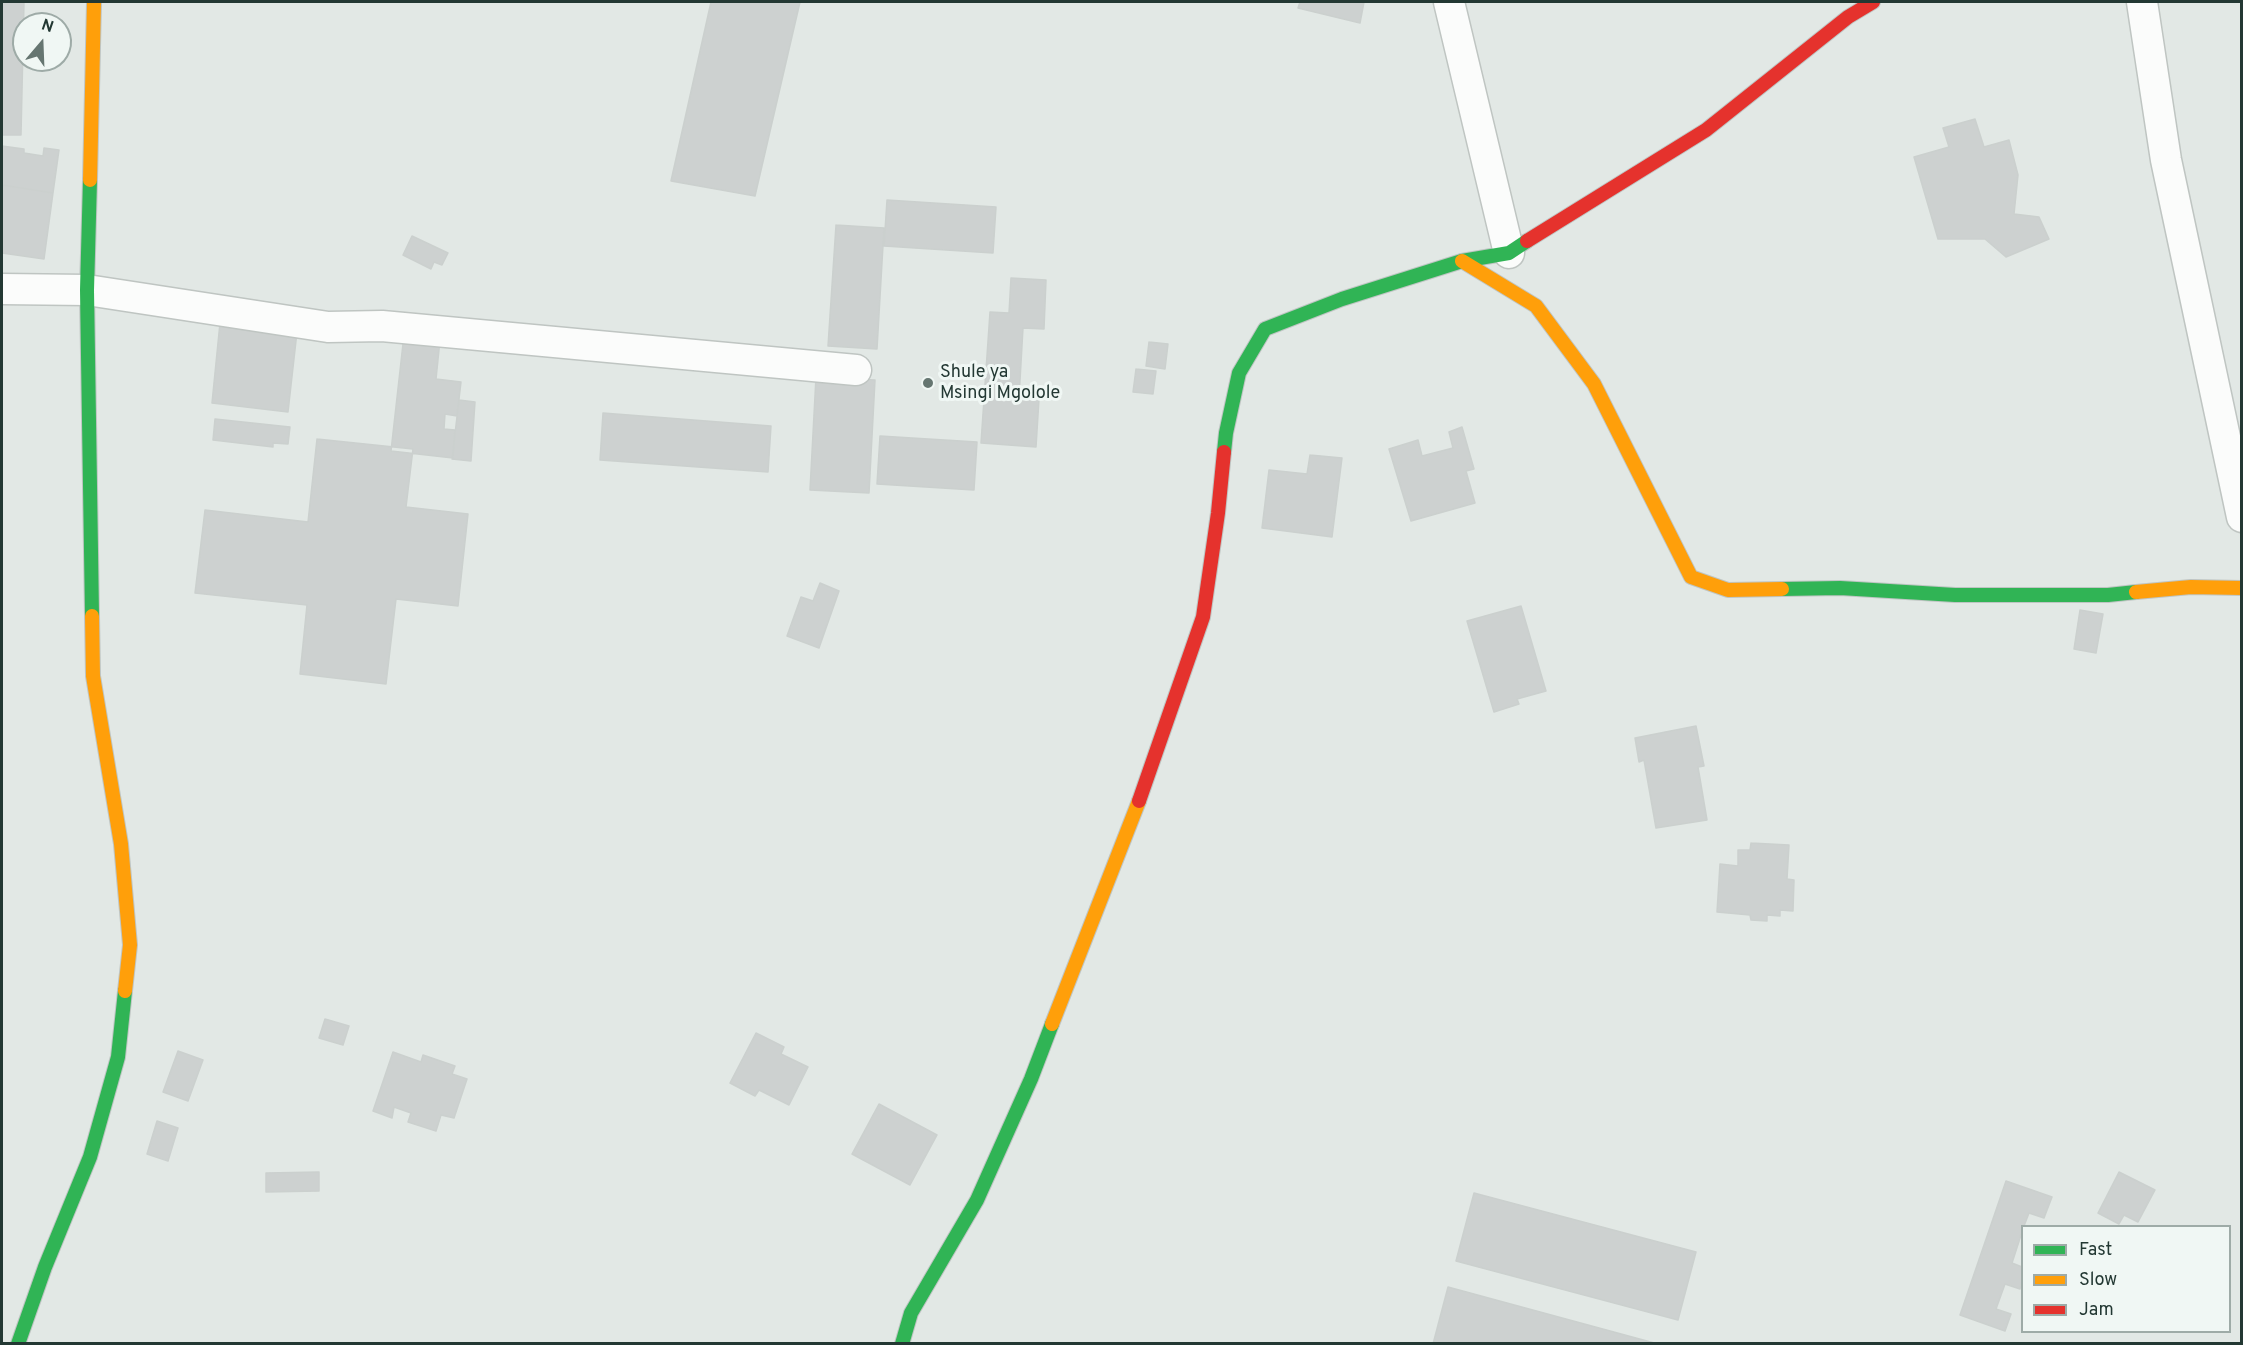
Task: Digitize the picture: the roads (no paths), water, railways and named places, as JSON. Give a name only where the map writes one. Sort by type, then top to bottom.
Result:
[{"type":"street","points":[[18,1344],[45,1268],[90,1157],[118,1057],[130,945],[121,844],[93,676],[87,290],[94,2]]},
{"type":"street","points":[[1449,2],[1509,253]]},
{"type":"street","points":[[902,1344],[911,1313],[977,1200],[1031,1079],[1134,814],[1203,617],[1218,513],[1226,433],[1239,373],[1265,329],[1342,299],[1462,261],[1509,253],[1706,130],[1848,17],[1873,2]]},
{"type":"street","points":[[2142,2],[2166,160],[2241,517]]},
{"type":"street","points":[[1462,261],[1536,306],[1594,384],[1691,578],[1728,590],[1840,588],[1955,595],[2108,595],[2191,587],[2241,588]]},
{"type":"street","points":[[2,289],[87,290],[328,327],[382,326],[856,370]]},
{"type":"place","name":"Shule ya Msingi Mgolole","points":[[928,383]]}]
